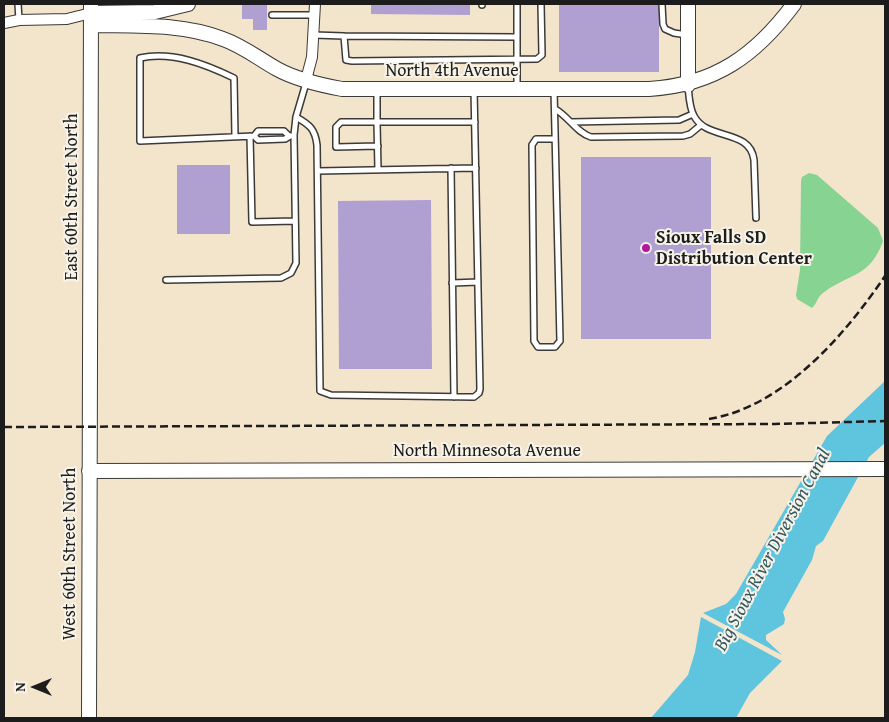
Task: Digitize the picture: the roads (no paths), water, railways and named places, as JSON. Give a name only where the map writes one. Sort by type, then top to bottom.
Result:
[{"type":"main road","points":[[91,14],[155,12],[188,4]]},
{"type":"main road","points":[[688,4],[688,84]]},
{"type":"main road","name":"North 4th Avenue","points":[[91,14],[196,30],[226,40],[277,69],[306,80],[342,89],[649,89],[688,84],[720,72],[746,56],[769,36],[794,4]]},
{"type":"main road","name":"East 60th Street North","points":[[90,389],[91,14]]},
{"type":"main road","name":"West 60th Street North","points":[[89,718],[90,389]]},
{"type":"main road","name":"North Minnesota Avenue","points":[[89,471],[885,469]]},
{"type":"street","points":[[306,80],[314,35],[315,4]]},
{"type":"street","points":[[4,22],[67,19],[91,14]]},
{"type":"lane","points":[[18,4],[19,20]]},
{"type":"lane","points":[[517,4],[517,89]]},
{"type":"lane","points":[[344,36],[344,56],[346,60],[352,61],[537,59],[542,55],[541,4]]},
{"type":"lane","points":[[662,4],[665,29],[674,33],[688,35]]},
{"type":"lane","points":[[272,15],[315,15]]},
{"type":"lane","points":[[314,35],[517,37]]},
{"type":"lane","points":[[235,136],[234,78],[203,63],[173,57],[140,58],[140,141],[235,136],[252,136],[258,140],[285,140],[291,136]]},
{"type":"lane","points":[[166,280],[281,278],[291,273],[296,263],[296,221],[291,136],[306,80]]},
{"type":"lane","points":[[688,84],[693,114],[701,125],[743,141],[752,151],[756,218]]},
{"type":"lane","points":[[554,89],[560,341],[555,347],[538,347],[534,341],[532,145],[536,140],[555,139]]},
{"type":"lane","points":[[377,90],[378,170]]},
{"type":"lane","points":[[296,117],[310,124],[315,132],[318,171],[320,391],[331,395],[474,397],[479,393],[474,90]]},
{"type":"lane","points":[[555,109],[591,137],[685,136],[701,125]]},
{"type":"lane","points":[[571,122],[679,120],[693,114]]},
{"type":"lane","points":[[378,146],[336,146],[338,124],[475,122]]},
{"type":"lane","points":[[252,136],[258,131],[284,131],[291,136]]},
{"type":"lane","points":[[252,136],[252,222],[296,221]]},
{"type":"lane","points":[[451,168],[454,397]]},
{"type":"lane","points":[[318,171],[476,168]]},
{"type":"lane","points":[[452,283],[478,282]]},
{"type":"water","name":"Big Sioux River Diversion Canal","points":[[885,381],[885,443],[869,457],[823,541],[816,546],[812,560],[783,612],[784,624],[766,635],[766,640],[782,655],[703,613],[726,604],[736,594],[827,436]]},
{"type":"water","points":[[701,617],[782,661],[750,693],[736,718],[651,718],[688,675],[695,652]]},
{"type":"railway","points":[[709,419],[736,412],[762,400],[787,384],[810,365],[851,322],[885,276]]},
{"type":"railway","points":[[4,427],[775,424],[885,421]]},
{"type":"place","name":"Sioux Falls SD Distribution Center","points":[[646,248]]}]
